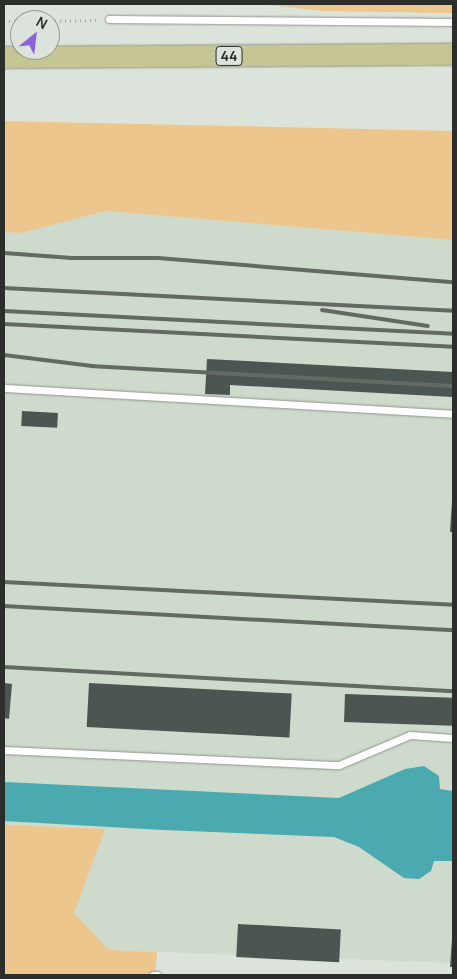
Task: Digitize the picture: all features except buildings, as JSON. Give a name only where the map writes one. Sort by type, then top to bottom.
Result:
[{"type":"main road","name":"44","points":[[4,57],[453,54]]},
{"type":"lane","points":[[109,19],[453,22]]},
{"type":"lane","points":[[4,388],[453,414]]},
{"type":"lane","points":[[4,750],[339,765],[410,734],[453,738]]},
{"type":"path","points":[[60,20],[109,19]]},
{"type":"shaded area","points":[[260,4],[453,4],[453,13],[323,11]]},
{"type":"shaded area","points":[[4,121],[453,131],[453,240],[106,211],[21,233],[4,232]]},
{"type":"shaded area","points":[[106,211],[453,240],[453,963],[109,950],[74,913],[104,829],[4,825],[4,232],[21,233]]},
{"type":"shaded area","points":[[4,825],[105,829],[74,913],[109,950],[157,952],[155,975],[4,975]]},
{"type":"water","points":[[424,766],[439,776],[440,789],[453,791],[453,861],[434,861],[431,871],[419,879],[404,878],[359,847],[334,837],[4,821],[4,782],[339,798],[405,769]]},
{"type":"railway","points":[[4,253],[72,258],[158,258],[453,282]]},
{"type":"railway","points":[[4,288],[453,311]]},
{"type":"railway","points":[[322,310],[428,326]]},
{"type":"railway","points":[[4,311],[453,334]]},
{"type":"railway","points":[[4,324],[453,347]]},
{"type":"railway","points":[[4,355],[92,366],[453,386]]},
{"type":"railway","points":[[4,582],[453,605]]},
{"type":"railway","points":[[4,606],[453,630]]},
{"type":"railway","points":[[4,667],[453,691]]}]
